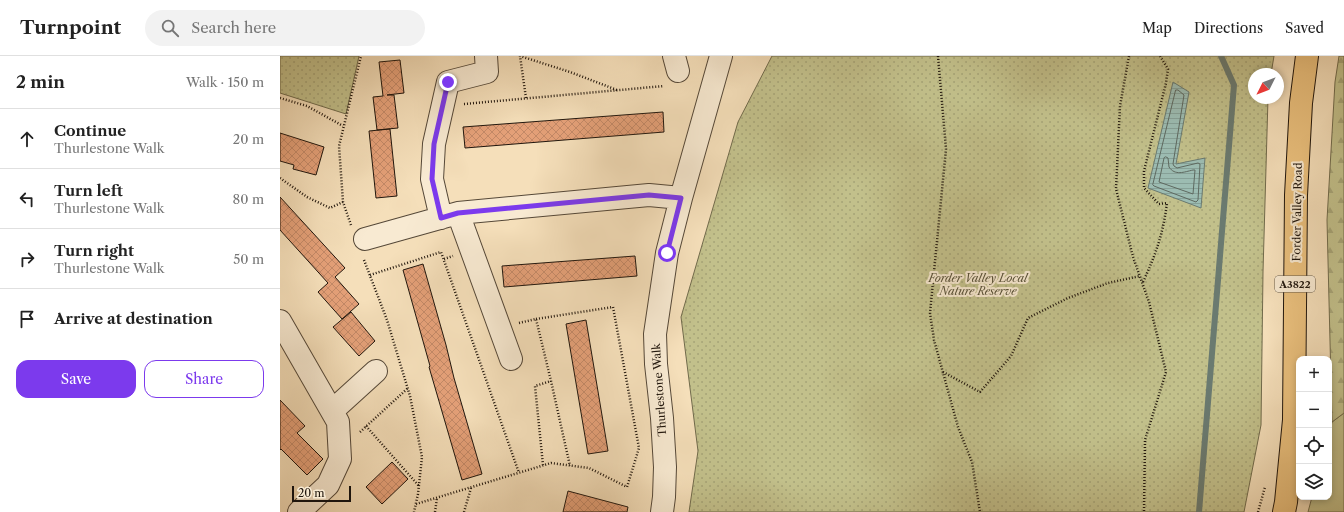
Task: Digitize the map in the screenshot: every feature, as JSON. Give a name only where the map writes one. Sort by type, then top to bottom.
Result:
[{"type":"main road","name":"Forder Valley Road","points":[[1284,512],[1294,420],[1296,195],[1301,103],[1307,56]]},
{"type":"street","name":"Thurlestone Walk","points":[[662,512],[665,467],[662,418],[656,364],[655,334],[667,253],[721,56]]},
{"type":"street","points":[[486,64],[448,82],[434,144],[432,179],[500,327],[512,359]]},
{"type":"street","points":[[360,241],[449,216],[649,195],[681,198]]},
{"type":"street","points":[[280,322],[338,422],[340,459],[328,485],[299,512]]},
{"type":"street","points":[[332,411],[376,371]]},
{"type":"path","points":[[361,56],[339,146],[343,202],[360,241],[408,388],[422,457],[419,486],[414,512]]},
{"type":"path","points":[[526,98],[520,56],[570,72],[617,90]]},
{"type":"path","points":[[938,56],[946,149],[930,313],[934,340],[958,427],[972,462],[980,512]]},
{"type":"path","points":[[1129,56],[1120,106],[1116,189],[1133,257],[1149,302],[1166,372],[1145,440],[1144,512]]},
{"type":"path","points":[[1142,282],[1156,254],[1165,220],[1167,203],[1159,204],[1144,188],[1144,171],[1166,83],[1168,69],[1160,56]]},
{"type":"path","points":[[443,105],[667,85],[676,64]]},
{"type":"path","points":[[280,98],[307,106],[344,126]]},
{"type":"path","points":[[280,178],[307,197],[330,208],[343,202]]},
{"type":"path","points":[[370,275],[441,252],[519,473]]},
{"type":"path","points":[[943,371],[980,392],[1011,356],[1028,318],[1068,298],[1108,283],[1140,276]]},
{"type":"path","points":[[416,504],[551,463],[588,468],[627,487],[639,448],[613,307],[500,327]]},
{"type":"path","points":[[536,320],[570,466]]},
{"type":"path","points":[[543,465],[535,386],[551,381]]},
{"type":"path","points":[[339,447],[366,426],[408,388]]},
{"type":"path","points":[[366,426],[419,486]]},
{"type":"path","points":[[464,512],[471,487]]},
{"type":"path","points":[[435,512],[437,498]]},
{"type":"green space","points":[[280,56],[359,56],[346,114],[280,93]]},
{"type":"green space","name":"Forder Valley Local Nature Reserve","points":[[772,56],[1274,56],[1272,68],[1248,68],[1248,104],[1268,104],[1263,272],[1261,425],[1244,512],[689,512],[698,451],[681,317],[738,122]]},
{"type":"green space","points":[[1339,56],[1344,56],[1344,413],[1332,422],[1332,356],[1330,356],[1327,220],[1335,82]]},
{"type":"green space","points":[[1344,413],[1344,512],[1308,512],[1311,500],[1332,500],[1332,422]]},
{"type":"water","points":[[1173,82],[1189,92],[1176,164],[1205,158],[1201,208],[1148,188]]},
{"type":"building","points":[[400,60],[404,93],[387,95],[394,95],[398,128],[377,130],[373,97],[383,96],[379,62]]},
{"type":"building","points":[[663,112],[664,132],[465,148],[463,127]]},
{"type":"building","points":[[390,129],[397,196],[376,198],[369,131]]},
{"type":"building","points":[[280,133],[324,147],[316,175],[293,169],[294,165],[280,161]]},
{"type":"building","points":[[280,197],[345,268],[335,277],[359,304],[342,319],[318,292],[328,283],[280,230]]},
{"type":"building","points":[[635,256],[637,276],[504,287],[502,266]]},
{"type":"building","points":[[423,264],[482,474],[462,480],[429,367],[430,366],[403,270]]},
{"type":"building","points":[[351,312],[375,341],[359,356],[333,327]]},
{"type":"building","points":[[586,320],[608,451],[588,454],[566,324]]},
{"type":"building","points":[[280,400],[305,426],[297,433],[323,459],[307,475],[281,449],[280,450]]},
{"type":"building","points":[[392,462],[408,479],[382,504],[366,487]]},
{"type":"building","points":[[568,491],[628,507],[627,512],[563,512]]},
{"type":"waterway","points":[[1199,512],[1234,85],[1221,56]]},
{"type":"route","points":[[448,82],[434,144],[432,179],[441,218],[458,213],[649,195],[681,198],[667,253]]}]
